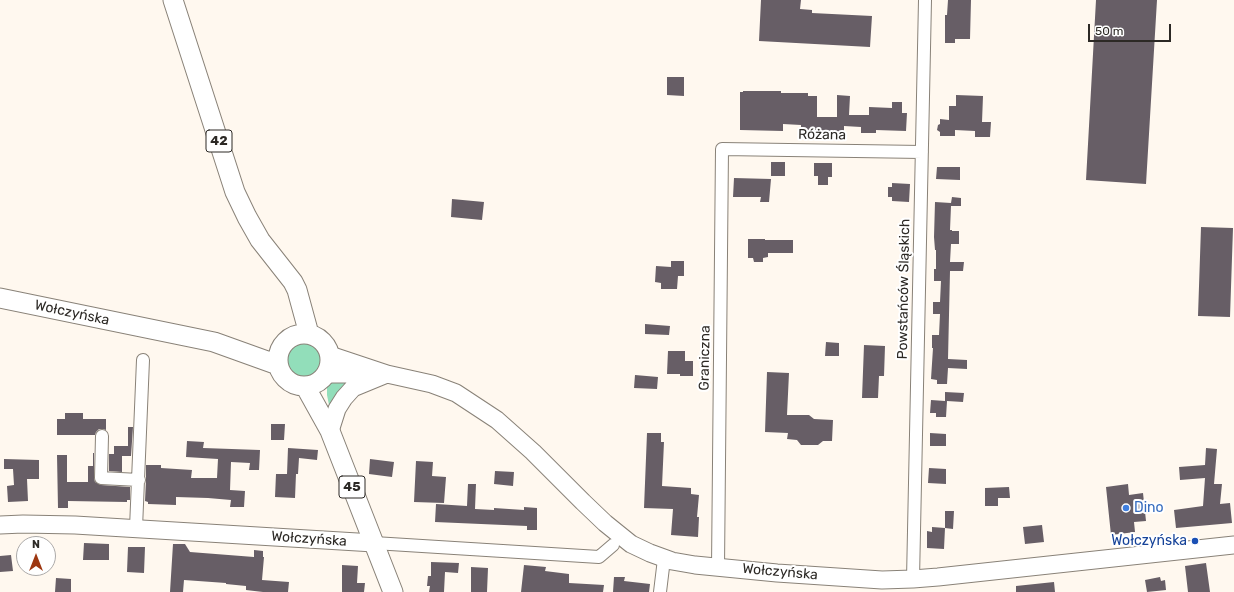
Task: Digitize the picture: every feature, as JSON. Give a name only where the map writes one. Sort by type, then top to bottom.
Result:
[{"type":"main road","name":"42","points":[[173,0],[236,192],[247,217],[260,240],[298,290],[290,346],[280,372],[290,383],[297,386],[317,380]]},
{"type":"main road","name":"Wołczyńska","points":[[0,298],[214,342],[290,346]]},
{"type":"main road","points":[[290,346],[316,337],[327,348],[330,355],[330,365],[317,380]]},
{"type":"main road","name":"45","points":[[317,380],[330,431],[393,592]]},
{"type":"street","name":"Powstańców Śląskich","points":[[913,579],[925,0]]},
{"type":"street","name":"Różana","points":[[722,149],[922,152]]},
{"type":"street","name":"Graniczna","points":[[718,567],[722,149]]},
{"type":"street","name":"Wołczyńska","points":[[330,355],[387,374],[432,384],[456,393],[478,406],[498,420],[515,435],[583,502],[631,544],[664,559],[695,565],[778,573],[874,579],[913,579],[954,576],[1234,545]]},
{"type":"street","points":[[136,528],[143,360]]},
{"type":"street","name":"Wołczyńska","points":[[317,380],[387,374]]},
{"type":"street","points":[[330,431],[337,409],[353,388],[387,374]]},
{"type":"street","points":[[102,436],[101,478],[139,480]]},
{"type":"street","name":"Wołczyńska","points":[[0,525],[68,524],[374,543],[381,545],[599,557],[613,545]]},
{"type":"street","points":[[660,592],[664,559]]},
{"type":"green space","points":[[299,340],[307,340],[317,345],[321,352],[321,366],[317,373],[307,378],[299,378],[289,373],[287,370],[284,363],[284,355],[289,345],[292,343]]},
{"type":"green space","points":[[349,377],[331,415],[327,395],[327,386],[330,382]]},
{"type":"building","points":[[761,0],[801,0],[800,9],[812,10],[812,13],[872,16],[870,47],[759,41]]},
{"type":"building","points":[[948,0],[971,0],[970,39],[955,39],[955,43],[945,43],[945,15],[947,15]]},
{"type":"building","points":[[1096,0],[1157,0],[1146,184],[1086,180]]},
{"type":"building","points":[[667,77],[684,77],[684,96],[667,95]]},
{"type":"building","points":[[781,91],[781,93],[808,93],[808,96],[817,96],[817,117],[837,117],[837,95],[850,96],[849,115],[869,115],[869,107],[892,108],[892,102],[902,102],[902,113],[907,113],[906,131],[876,130],[876,133],[861,133],[861,127],[844,126],[844,133],[801,131],[801,125],[783,124],[783,131],[740,130],[740,92]]},
{"type":"building","points":[[956,95],[983,96],[982,122],[991,122],[990,137],[975,137],[975,131],[955,130],[955,136],[940,136],[940,132],[937,130],[938,125],[940,124],[940,119],[949,120],[949,106],[956,106]]},
{"type":"building","points":[[771,162],[785,162],[785,176],[771,176]]},
{"type":"building","points":[[814,163],[832,163],[832,177],[828,177],[828,185],[818,185],[818,176],[814,176]]},
{"type":"building","points":[[937,167],[960,167],[960,180],[936,179]]},
{"type":"building","points":[[734,178],[771,179],[769,202],[760,202],[761,197],[733,197]]},
{"type":"building","points":[[892,183],[910,184],[909,202],[892,201],[892,197],[888,197],[888,187],[892,187]]},
{"type":"building","points":[[952,197],[961,198],[961,206],[951,206],[950,230],[959,231],[959,244],[951,244],[950,262],[964,262],[963,271],[950,271],[948,359],[967,360],[967,369],[948,368],[947,384],[937,384],[937,380],[931,379],[933,348],[932,335],[939,335],[940,314],[933,314],[933,302],[940,302],[941,281],[934,281],[934,269],[936,269],[934,237],[935,202],[951,203]]},
{"type":"building","points":[[452,199],[484,202],[482,220],[451,217]]},
{"type":"building","points":[[1201,227],[1233,228],[1230,317],[1198,316]]},
{"type":"building","points":[[748,239],[793,240],[793,253],[768,253],[768,257],[763,258],[763,262],[754,262],[753,258],[748,258]]},
{"type":"building","points":[[671,261],[684,261],[684,276],[678,276],[677,289],[661,289],[661,283],[655,282],[656,266],[671,267]]},
{"type":"building","points":[[645,324],[670,326],[669,335],[645,334]]},
{"type":"building","points":[[826,342],[839,343],[839,356],[825,356]]},
{"type":"building","points":[[864,345],[885,346],[884,376],[879,376],[878,398],[862,398]]},
{"type":"building","points":[[668,351],[685,351],[685,361],[693,361],[693,376],[667,374]]},
{"type":"building","points":[[767,372],[789,373],[787,415],[809,415],[814,419],[833,420],[832,441],[823,441],[818,445],[801,445],[797,440],[787,439],[788,433],[765,432]]},
{"type":"building","points":[[635,375],[658,377],[657,389],[634,388]]},
{"type":"building","points":[[945,392],[964,393],[963,402],[947,401],[946,417],[936,417],[936,413],[930,413],[931,400],[945,401]]},
{"type":"building","points":[[65,413],[83,413],[83,419],[106,419],[106,430],[99,429],[95,435],[57,435],[57,419],[65,419]]},
{"type":"building","points":[[271,424],[285,424],[284,440],[271,440]]},
{"type":"building","points":[[128,427],[133,427],[131,456],[122,456],[122,472],[109,471],[109,454],[114,454],[114,446],[128,446]]},
{"type":"building","points":[[647,433],[661,433],[661,442],[664,442],[662,486],[691,488],[691,494],[699,495],[697,517],[699,517],[698,537],[671,535],[673,509],[644,508]]},
{"type":"building","points":[[930,433],[946,434],[946,446],[930,446]]},
{"type":"building","points":[[187,441],[204,442],[203,448],[260,450],[259,470],[249,470],[250,463],[231,462],[230,490],[245,491],[244,507],[230,507],[231,500],[208,498],[176,497],[176,505],[148,504],[148,502],[145,501],[146,465],[161,465],[161,468],[192,470],[191,478],[217,478],[218,459],[186,457]]},
{"type":"building","points":[[288,448],[318,450],[317,460],[299,458],[298,474],[296,474],[295,498],[275,497],[276,474],[287,474]]},
{"type":"building","points":[[1206,448],[1217,449],[1214,484],[1222,484],[1220,504],[1230,503],[1232,523],[1176,528],[1174,510],[1203,506],[1205,478],[1180,480],[1179,467],[1205,465]]},
{"type":"building","points":[[93,453],[95,482],[101,485],[130,487],[130,500],[127,500],[127,502],[68,501],[68,508],[58,508],[57,455],[67,455],[67,482],[88,482],[88,466],[93,466]]},
{"type":"building","points":[[4,459],[39,460],[39,479],[27,479],[28,501],[8,502],[7,486],[14,485],[13,469],[4,469]]},
{"type":"building","points":[[370,459],[394,462],[392,477],[369,474]]},
{"type":"building","points":[[416,461],[433,462],[432,476],[446,477],[444,503],[414,502]]},
{"type":"building","points":[[929,468],[946,469],[946,484],[928,483]]},
{"type":"building","points":[[495,471],[514,472],[513,486],[494,484]]},
{"type":"building","points":[[468,484],[476,484],[475,509],[494,510],[494,508],[524,510],[524,507],[537,508],[537,530],[527,530],[527,526],[435,522],[436,504],[467,506]]},
{"type":"building","name":"Dino","points":[[1128,484],[1129,495],[1143,493],[1146,521],[1134,522],[1135,532],[1111,535],[1106,487]]},
{"type":"building","points":[[1009,487],[1010,498],[998,498],[998,506],[985,506],[985,488]]},
{"type":"building","points":[[945,511],[954,511],[953,529],[945,528]]},
{"type":"building","points":[[1042,525],[1044,542],[1025,544],[1023,527]]},
{"type":"building","points":[[932,527],[945,528],[944,549],[927,548],[927,531],[932,532]]},
{"type":"building","points":[[84,543],[109,544],[109,560],[83,560]]},
{"type":"building","points":[[173,544],[185,544],[190,552],[254,557],[254,550],[263,551],[264,557],[262,580],[289,582],[288,592],[263,592],[246,590],[246,586],[184,580],[183,592],[170,592]]},
{"type":"building","points":[[128,547],[145,547],[144,573],[127,572]]},
{"type":"building","points":[[11,555],[13,571],[0,572],[0,556]]},
{"type":"building","points":[[431,562],[459,563],[458,573],[445,572],[444,592],[429,592],[430,586],[427,586],[428,576],[431,576]]},
{"type":"building","points":[[1206,563],[1210,592],[1188,592],[1185,566]]},
{"type":"building","points":[[342,565],[358,566],[357,583],[365,583],[364,592],[342,592]]},
{"type":"building","points":[[524,565],[546,567],[545,571],[569,574],[569,583],[604,585],[603,592],[521,592]]},
{"type":"building","points":[[471,567],[488,568],[487,592],[471,592]]},
{"type":"building","points":[[614,577],[625,577],[624,581],[650,584],[649,592],[613,592]]},
{"type":"building","points":[[1160,577],[1161,581],[1165,580],[1166,590],[1147,592],[1145,580]]},
{"type":"building","points":[[56,578],[71,579],[71,592],[55,592]]},
{"type":"building","points":[[1054,582],[1055,592],[1016,592],[1016,586]]},
{"type":"place","name":"Dino","points":[[1126,508]]},
{"type":"place","name":"Wołczyńska","points":[[1195,541]]}]
